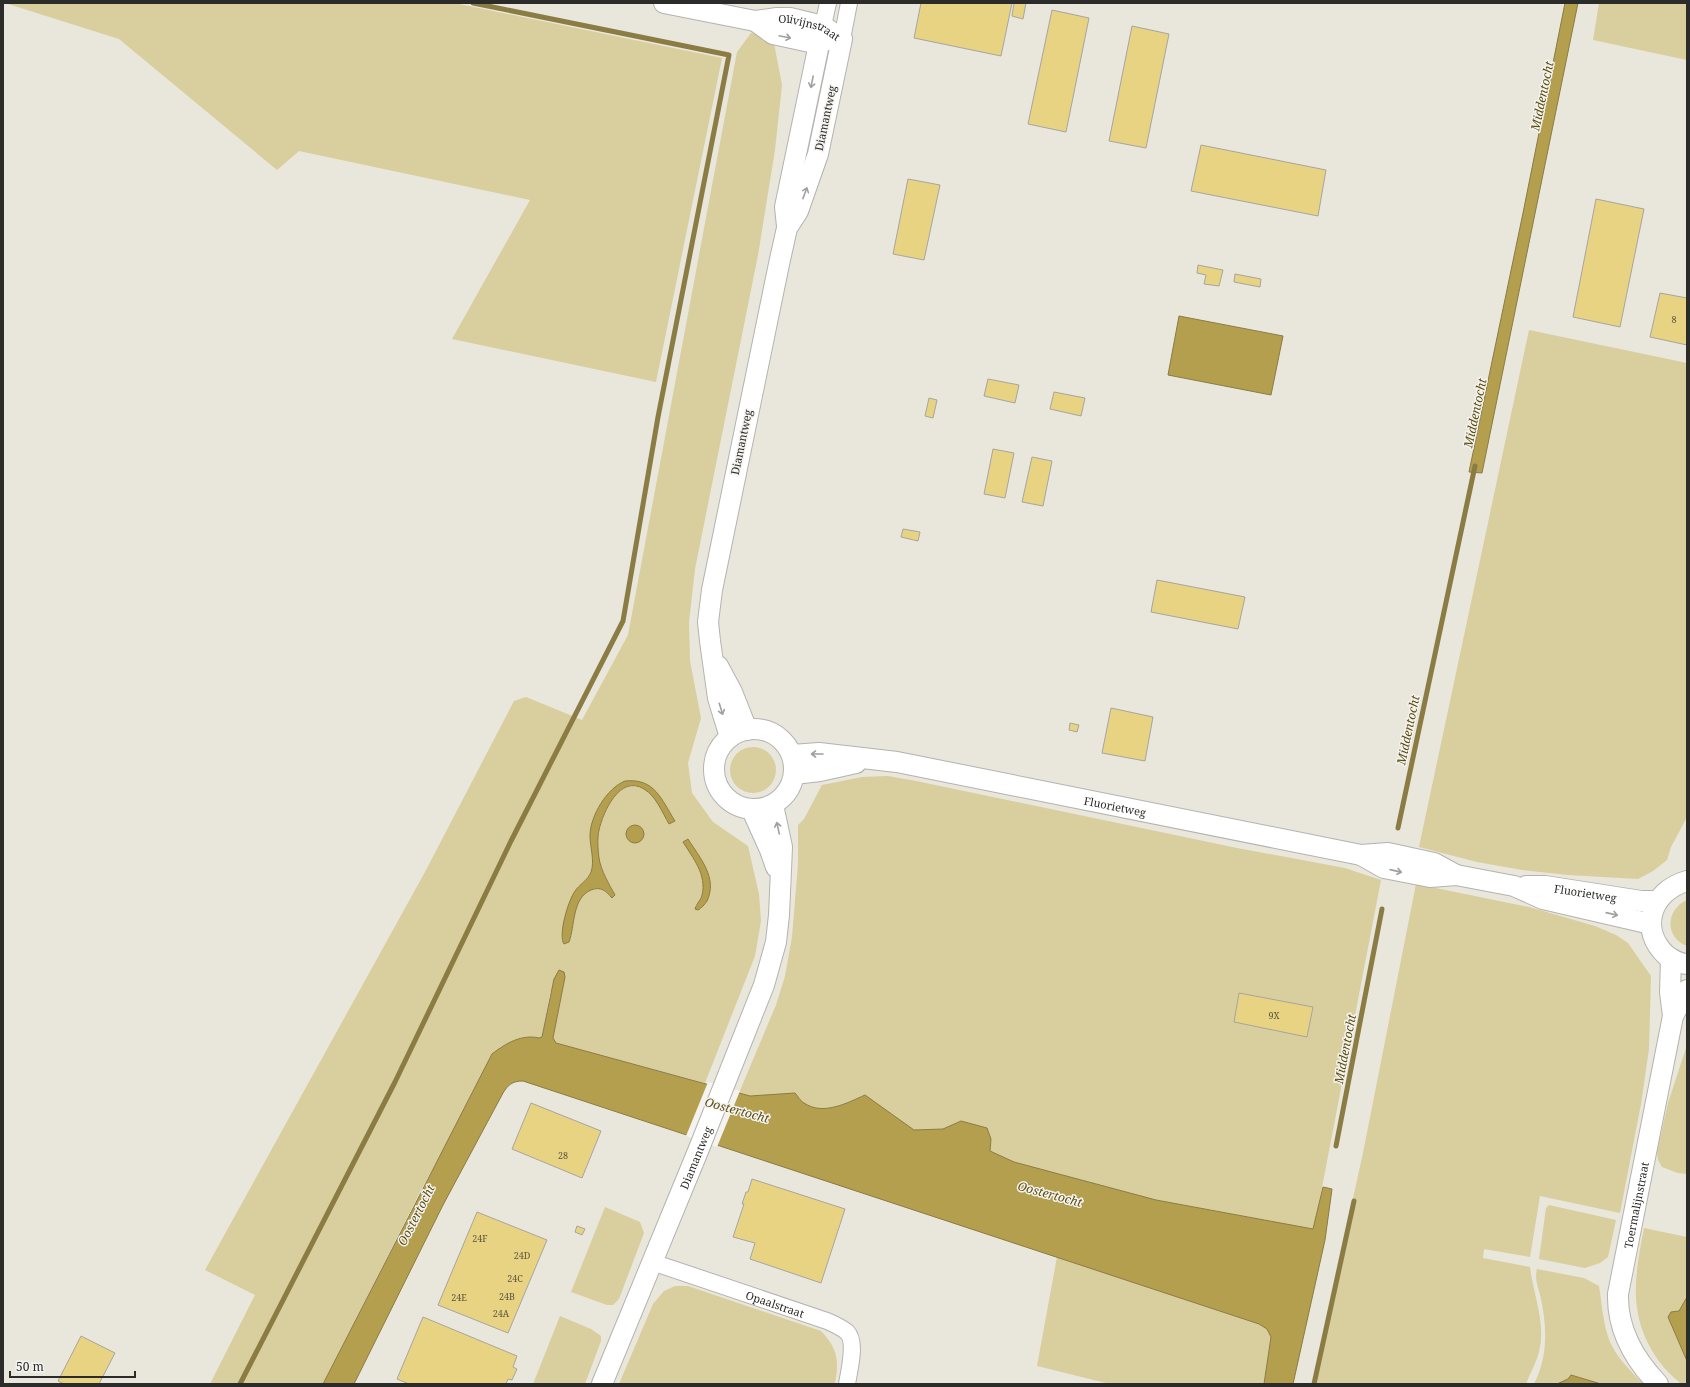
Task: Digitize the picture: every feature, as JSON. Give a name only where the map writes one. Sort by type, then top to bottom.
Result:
[{"type":"street","name":"Olivijnstraat","points":[[664,3],[755,21],[773,34],[821,35],[842,39]]},
{"type":"street","name":"Diamantweg","points":[[738,733],[732,692],[713,657],[708,622],[712,590],[760,350],[787,228],[786,207],[828,3]]},
{"type":"street","name":"Diamantweg","points":[[787,228],[798,211],[818,154],[849,3]]},
{"type":"street","points":[[765,731],[774,734],[788,747],[792,755],[794,774],[790,789],[780,801],[763,809],[752,810],[740,807],[729,801],[720,792],[715,781],[714,769],[716,756],[722,746],[738,733],[765,731]]},
{"type":"street","name":"Fluorietweg","points":[[792,755],[819,753],[926,767],[1361,855],[1384,868],[1408,873],[1430,876],[1456,875],[1514,886],[1545,886],[1641,902],[1657,901]]},
{"type":"street","name":"Fluorietweg","points":[[794,774],[820,771],[869,760]]},
{"type":"street","name":"Diamantweg","points":[[602,1384],[734,1062],[760,997],[771,962],[778,923],[782,847],[774,805]]},
{"type":"street","name":"Diamantweg","points":[[752,810],[770,850],[780,879]]},
{"type":"street","points":[[1679,962],[1661,950],[1654,939],[1652,913],[1657,901],[1665,891],[1676,884],[1687,881]]},
{"type":"street","name":"Fluorietweg","points":[[1514,886],[1543,899],[1652,924]]},
{"type":"street","name":"Toermalijnstraat","points":[[1673,1016],[1670,992],[1679,962]]},
{"type":"street","name":"Toermalijnstraat","points":[[1658,1384],[1628,1344],[1617,1309],[1618,1294],[1673,1016],[1687,990]]},
{"type":"street","name":"Opaalstraat","points":[[652,1262],[839,1326],[848,1333],[852,1342],[847,1384]]},
{"type":"shaded area","points":[[3,3],[1687,3],[1687,1384],[3,1384]]},
{"type":"shaded area","points":[[5,3],[454,3],[722,58],[656,382],[452,339],[530,200],[299,151],[277,170],[119,39]]},
{"type":"shaded area","points":[[1599,3],[1687,3],[1687,60],[1593,40]]},
{"type":"shaded area","points":[[751,33],[773,38],[782,85],[775,150],[758,255],[695,569],[689,622],[690,661],[701,718],[688,763],[692,793],[713,822],[748,846],[759,894],[761,921],[755,956],[705,1083],[556,1043],[553,1038],[565,977],[562,970],[550,993],[542,1037],[524,1038],[500,1047],[421,1190],[323,1384],[210,1384],[255,1295],[205,1270],[425,872],[514,701],[526,697],[582,720],[628,635],[737,52]],"holes":[[[625,781],[635,781],[650,787],[661,798],[674,821],[669,824],[655,800],[644,789],[635,786],[627,787],[620,791],[604,814],[598,833],[599,858],[602,868],[615,895],[612,898],[605,891],[600,889],[594,889],[585,894],[580,899],[577,906],[569,942],[562,940],[565,916],[571,898],[591,871],[592,822],[598,807],[603,800],[613,788]],[[688,839],[704,865],[710,882],[710,891],[707,900],[701,909],[695,906],[703,890],[703,882],[698,866],[684,842]]]},
{"type":"shaded area","points":[[1529,330],[1687,363],[1687,817],[1671,847],[1667,860],[1653,871],[1638,879],[1568,875],[1522,870],[1477,862],[1419,847]]},
{"type":"shaded area","points":[[749,747],[757,747],[766,751],[772,757],[776,770],[772,783],[766,789],[757,793],[749,793],[740,789],[734,783],[730,774],[730,766],[734,757],[740,751]]},
{"type":"shaded area","points":[[888,776],[1237,848],[1345,868],[1381,880],[1314,1229],[1156,1200],[1014,1162],[990,1151],[991,1139],[961,1121],[943,1129],[914,1130],[865,1095],[835,1107],[819,1108],[811,1107],[803,1102],[795,1093],[750,1096],[739,1093],[776,1005],[785,976],[792,937],[798,864],[798,825],[804,819],[822,785],[862,777]]},
{"type":"shaded area","points":[[1416,884],[1529,907],[1595,926],[1616,935],[1628,943],[1651,976],[1649,1049],[1641,1104],[1620,1213],[1540,1196],[1530,1257],[1484,1249],[1483,1258],[1530,1267],[1540,1317],[1541,1337],[1538,1356],[1526,1384],[1312,1384],[1363,1153]]},
{"type":"shaded area","points":[[1687,900],[1687,946],[1674,936],[1670,923],[1675,910],[1680,904]]},
{"type":"shaded area","points":[[1687,1045],[1687,1174],[1678,1173],[1662,1167],[1658,1160],[1657,1152],[1668,1103]]},
{"type":"shaded area","points":[[1549,1205],[1616,1220],[1608,1257],[1600,1263],[1585,1268],[1539,1259],[1546,1208]]},
{"type":"shaded area","points":[[605,1207],[640,1222],[644,1233],[619,1299],[613,1305],[607,1305],[571,1292]]},
{"type":"shaded area","points":[[1644,1228],[1687,1237],[1687,1297],[1679,1311],[1668,1317],[1687,1361],[1687,1384],[1681,1384],[1662,1365],[1643,1332],[1638,1315],[1636,1282]]},
{"type":"shaded area","points":[[1057,1257],[1264,1326],[1270,1331],[1271,1337],[1264,1384],[1110,1384],[1037,1366]]},
{"type":"shaded area","points":[[1537,1269],[1584,1278],[1599,1286],[1604,1322],[1610,1342],[1620,1359],[1643,1384],[1601,1384],[1571,1375],[1568,1379],[1559,1383],[1534,1384],[1542,1363],[1545,1342],[1543,1310],[1536,1280]]},
{"type":"shaded area","points":[[675,1286],[688,1286],[821,1331],[827,1337],[836,1355],[837,1368],[835,1384],[619,1384],[653,1304],[664,1291]]},
{"type":"shaded area","points":[[560,1316],[591,1329],[601,1336],[601,1341],[585,1384],[533,1384]]},
{"type":"water","points":[[1565,3],[1578,3],[1482,473],[1469,472],[1523,213]]},
{"type":"water","points":[[1179,316],[1283,336],[1271,395],[1168,375]]},
{"type":"water","points":[[625,781],[644,783],[650,787],[661,798],[675,821],[669,824],[655,800],[644,789],[635,786],[627,787],[614,797],[601,822],[598,833],[598,844],[599,858],[602,868],[615,895],[612,898],[605,891],[600,889],[591,890],[585,894],[580,899],[577,906],[569,942],[564,944],[562,940],[562,933],[569,902],[575,891],[590,875],[592,868],[590,836],[593,820],[606,796]]},
{"type":"water","points":[[635,825],[641,828],[644,834],[641,840],[635,843],[629,840],[626,834],[629,828]]},
{"type":"water","points":[[688,839],[706,868],[709,876],[710,893],[707,901],[698,910],[695,909],[696,905],[701,899],[703,881],[695,861],[683,842]]},
{"type":"water","name":"Oostertocht","points":[[559,970],[564,972],[565,977],[553,1038],[556,1043],[750,1096],[795,1093],[800,1100],[811,1107],[835,1107],[865,1095],[914,1130],[943,1129],[961,1121],[987,1128],[991,1139],[990,1151],[1014,1162],[1156,1200],[1313,1229],[1323,1187],[1332,1189],[1325,1240],[1293,1384],[1264,1384],[1271,1337],[1267,1329],[1259,1324],[523,1081],[511,1084],[503,1093],[443,1205],[354,1384],[323,1384],[492,1054],[514,1040],[526,1037],[542,1037],[554,979]]},
{"type":"water","points":[[1687,1297],[1687,1361],[1668,1317],[1671,1312],[1679,1311]]},
{"type":"water","points":[[1571,1375],[1601,1384],[1557,1384],[1568,1379]]},
{"type":"pier","points":[[708,1082],[740,1091],[717,1147],[686,1136]]},
{"type":"building","points":[[921,3],[1012,3],[1001,56],[914,38]]},
{"type":"building","points":[[1014,3],[1026,3],[1023,19],[1012,16]]},
{"type":"building","points":[[1052,10],[1089,18],[1066,132],[1028,124]]},
{"type":"building","points":[[1132,26],[1169,34],[1146,148],[1109,141]]},
{"type":"building","points":[[1201,145],[1326,170],[1318,216],[1191,191]]},
{"type":"building","points":[[908,179],[940,185],[924,260],[893,254]]},
{"type":"building","points":[[1596,199],[1644,209],[1620,327],[1573,317]]},
{"type":"building","points":[[1198,265],[1223,270],[1219,286],[1204,284],[1206,275],[1197,273]]},
{"type":"building","points":[[1235,274],[1261,279],[1260,287],[1234,282]]},
{"type":"building","points":[[1660,293],[1687,298],[1687,345],[1650,337]]},
{"type":"building","points":[[988,379],[1019,385],[1015,403],[984,396]]},
{"type":"building","points":[[1054,392],[1085,398],[1081,416],[1050,409]]},
{"type":"building","points":[[929,398],[937,400],[933,418],[925,416]]},
{"type":"building","points":[[993,449],[1014,453],[1005,498],[984,494]]},
{"type":"building","points":[[1032,457],[1052,461],[1043,506],[1022,502]]},
{"type":"building","points":[[903,529],[920,532],[918,541],[901,537]]},
{"type":"building","points":[[1157,580],[1245,597],[1238,629],[1151,612]]},
{"type":"building","points":[[1111,708],[1153,717],[1145,761],[1102,753]]},
{"type":"building","points":[[1070,723],[1079,725],[1077,732],[1069,730]]},
{"type":"building","points":[[1239,993],[1313,1007],[1307,1037],[1234,1022]]},
{"type":"building","points":[[531,1103],[601,1131],[582,1178],[512,1149]]},
{"type":"building","points":[[752,1179],[845,1209],[821,1283],[750,1259],[755,1243],[733,1237],[744,1204],[742,1204]]},
{"type":"building","points":[[477,1212],[547,1240],[508,1333],[438,1305]]},
{"type":"building","points":[[577,1226],[585,1229],[582,1235],[575,1232]]},
{"type":"building","points":[[423,1317],[517,1356],[513,1367],[517,1369],[512,1380],[508,1379],[506,1384],[409,1384],[397,1379]]},
{"type":"building","points":[[81,1336],[115,1353],[99,1384],[64,1384],[58,1381]]},
{"type":"waterway","points":[[240,1384],[395,1082],[511,841],[623,621],[658,417],[729,55],[473,3]]},
{"type":"waterway","name":"Middentocht","points":[[1398,828],[1475,466]]},
{"type":"waterway","name":"Middentocht","points":[[1336,1146],[1382,909]]},
{"type":"waterway","name":"Middentocht","points":[[1314,1384],[1354,1201]]}]
